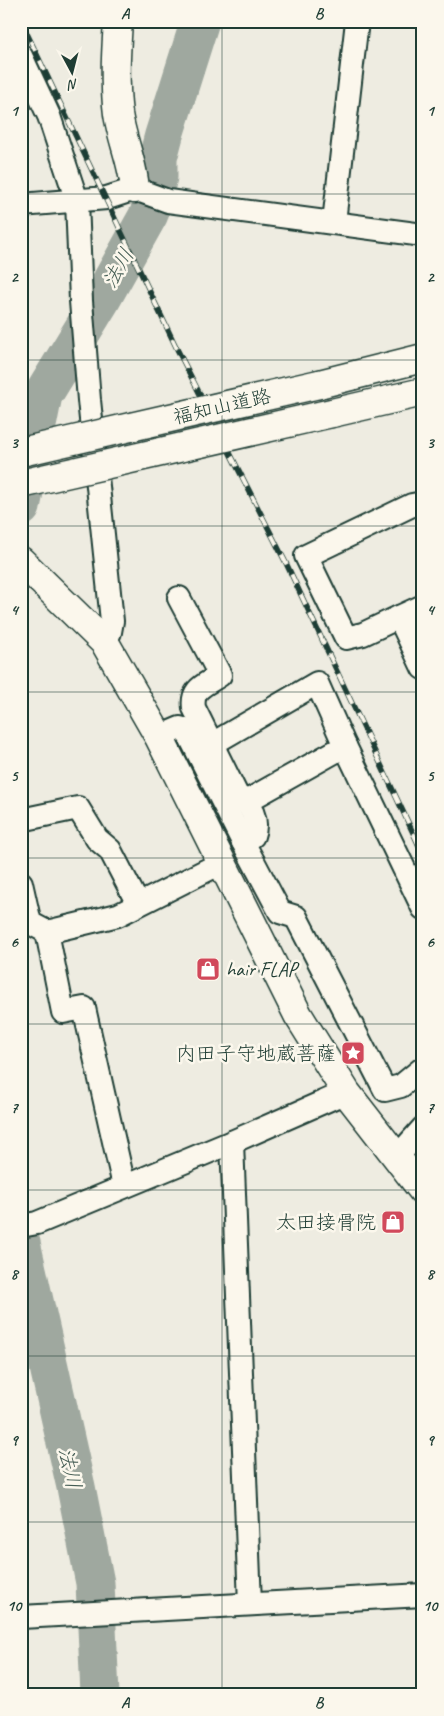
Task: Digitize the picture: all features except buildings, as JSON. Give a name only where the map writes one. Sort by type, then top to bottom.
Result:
[{"type":"main road","points":[[118,21],[114,69],[118,115],[138,191]]},
{"type":"main road","name":"福知山道路","points":[[21,452],[319,384],[423,358]]},
{"type":"main road","name":"福知山道路","points":[[21,484],[423,392]]},
{"type":"main road","points":[[21,561],[105,643],[159,737],[298,1015],[346,1092],[423,1191]]},
{"type":"street","points":[[334,222],[357,21]]},
{"type":"street","points":[[21,56],[49,116],[77,201],[84,343],[112,621],[105,643]]},
{"type":"street","points":[[21,205],[107,198],[138,191],[168,201],[423,235]]},
{"type":"street","points":[[423,503],[412,505],[306,556],[346,638],[363,634],[423,606]]},
{"type":"street","points":[[179,598],[220,675],[199,688],[195,693],[193,700],[194,708],[238,795],[247,801],[256,827],[253,836],[243,842]]},
{"type":"street","points":[[399,617],[423,668]]},
{"type":"street","points":[[212,744],[317,683],[345,746],[423,908]]},
{"type":"street","points":[[159,737],[180,728],[185,730],[191,739],[280,912],[296,916],[385,1090],[401,1086],[423,1068]]},
{"type":"street","points":[[247,801],[345,746]]},
{"type":"street","points":[[21,820],[78,808],[97,839],[110,850],[138,904]]},
{"type":"street","points":[[21,883],[30,923],[47,932],[118,915],[221,863]]},
{"type":"street","points":[[47,932],[63,1012],[84,1008],[124,1186]]},
{"type":"street","points":[[29,1224],[232,1142],[346,1092]]},
{"type":"street","points":[[397,1157],[423,1128]]},
{"type":"street","points":[[232,1142],[250,1604]]},
{"type":"street","points":[[21,1617],[423,1595]]},
{"type":"waterway","name":"法川","points":[[21,507],[43,395],[101,300],[149,214],[158,177],[158,158],[164,135],[200,21]]},
{"type":"waterway","name":"法川","points":[[21,1243],[76,1487],[95,1583],[100,1695]]},
{"type":"railway","points":[[21,21],[178,351],[286,563],[423,854]]},
{"type":"place","name":"hair FLAP","points":[[208,969]]},
{"type":"place","name":"内田子守地蔵菩薩","points":[[353,1053]]},
{"type":"place","name":"太田接骨院","points":[[393,1222]]}]
